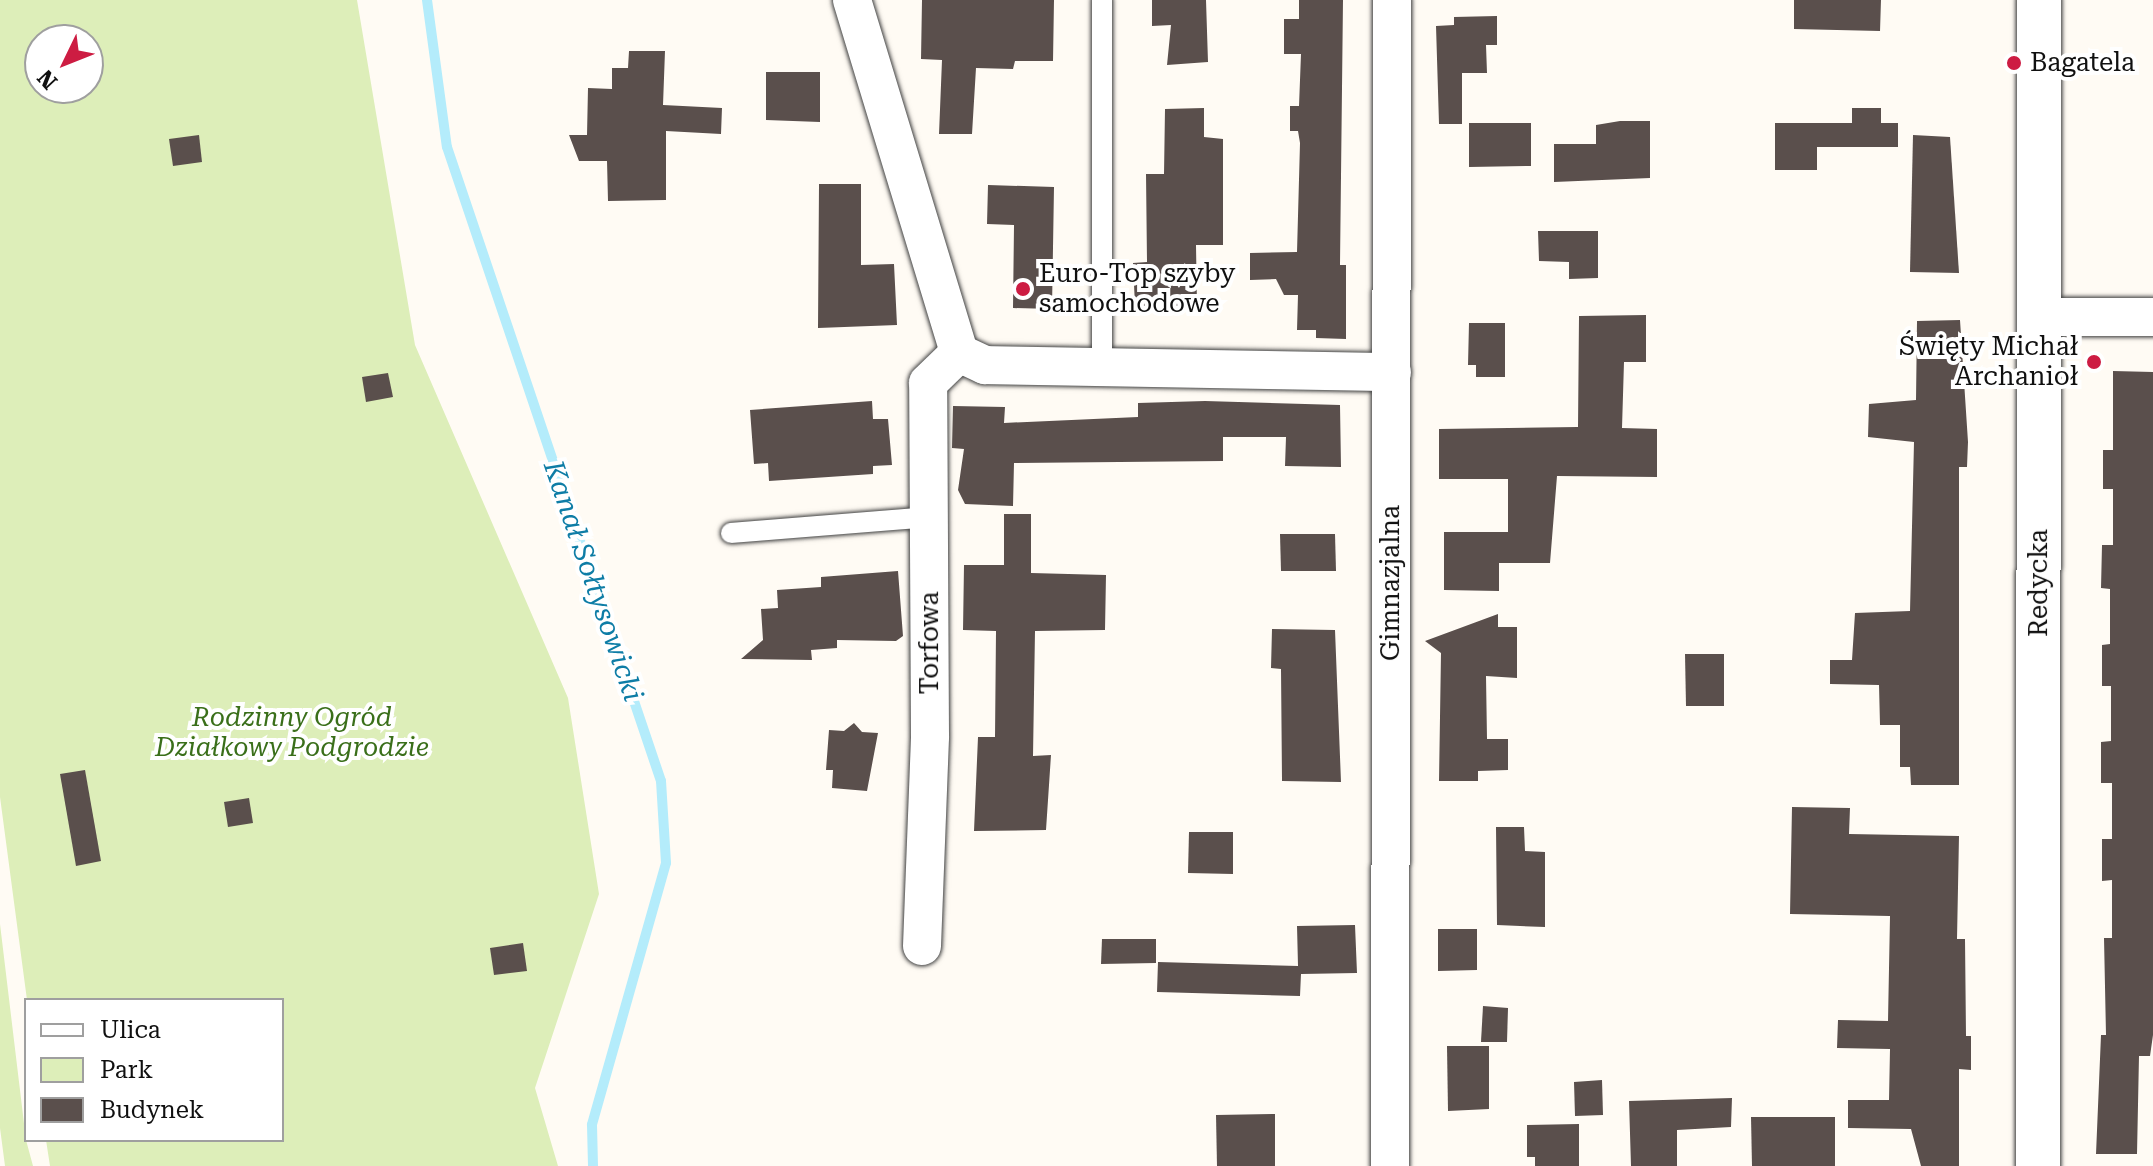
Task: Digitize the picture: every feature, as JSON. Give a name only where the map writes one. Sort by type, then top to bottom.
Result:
[{"type":"street","points":[[852,0],[959,353],[985,365],[1392,372]]},
{"type":"street","name":"Gimnazjalna","points":[[1390,1166],[1392,0]]},
{"type":"street","name":"Redycka","points":[[2038,1166],[2039,0]]},
{"type":"street","points":[[2040,317],[2153,317]]},
{"type":"street","name":"Torfowa","points":[[922,946],[929,517],[928,383],[959,353]]},
{"type":"lane","points":[[1102,0],[1102,365]]},
{"type":"lane","points":[[731,533],[929,517]]},
{"type":"green space","name":"Rodzinny Ogród Działkowy Podgrodzie","points":[[0,0],[357,0],[415,345],[568,698],[599,894],[535,1088],[558,1166],[50,1166],[46,1142],[284,1142],[284,998],[27,998],[0,797]]},
{"type":"green space","points":[[0,924],[24,1142],[33,1166],[5,1166],[0,1128]]},
{"type":"building","points":[[922,0],[1054,0],[1053,61],[1015,61],[1013,69],[976,68],[972,134],[939,134],[942,60],[921,59]]},
{"type":"building","points":[[1152,0],[1206,0],[1208,62],[1167,65],[1171,25],[1152,26]]},
{"type":"building","points":[[1299,0],[1343,0],[1340,265],[1346,265],[1346,339],[1316,338],[1316,330],[1297,330],[1298,295],[1284,295],[1276,279],[1250,280],[1250,253],[1297,252],[1300,143],[1298,131],[1290,131],[1290,106],[1299,106],[1301,54],[1284,54],[1284,19],[1299,19]]},
{"type":"building","points":[[1794,0],[1881,0],[1880,31],[1794,29]]},
{"type":"building","points":[[1497,16],[1497,45],[1486,45],[1487,73],[1462,73],[1462,124],[1439,124],[1436,26],[1454,25],[1454,17]]},
{"type":"building","points":[[629,51],[665,51],[663,105],[722,108],[721,134],[666,131],[666,200],[608,201],[607,161],[579,161],[569,135],[587,135],[588,88],[612,89],[612,68],[628,68]]},
{"type":"building","points":[[766,72],[820,72],[820,122],[766,120]]},
{"type":"building","points":[[1204,108],[1204,137],[1223,139],[1223,245],[1196,245],[1197,306],[1135,306],[1133,263],[1147,262],[1146,174],[1164,174],[1165,109]]},
{"type":"building","points":[[1852,108],[1881,108],[1881,123],[1898,123],[1898,147],[1817,147],[1817,170],[1775,170],[1775,123],[1852,123]]},
{"type":"building","points":[[1650,121],[1650,178],[1554,182],[1554,144],[1596,144],[1596,125]]},
{"type":"building","points":[[1469,123],[1531,123],[1531,166],[1469,167]]},
{"type":"building","points":[[199,135],[202,162],[173,166],[169,139]]},
{"type":"building","points":[[1913,135],[1950,137],[1959,273],[1910,272]]},
{"type":"building","points":[[819,184],[861,184],[861,265],[894,264],[897,325],[818,328]]},
{"type":"building","points":[[988,185],[1054,187],[1052,309],[1013,308],[1014,225],[987,224]]},
{"type":"building","points":[[1538,231],[1598,231],[1598,278],[1569,279],[1569,262],[1539,261]]},
{"type":"building","points":[[1646,315],[1646,362],[1624,362],[1622,428],[1657,429],[1657,477],[1557,476],[1550,563],[1499,563],[1499,591],[1444,590],[1444,532],[1508,532],[1508,479],[1439,479],[1439,429],[1578,427],[1579,316]]},
{"type":"building","points":[[1960,320],[1968,442],[1967,467],[1959,467],[1959,785],[1911,785],[1910,767],[1900,767],[1900,725],[1880,725],[1879,685],[1830,684],[1830,660],[1852,660],[1855,613],[1910,611],[1914,442],[1868,437],[1869,404],[1916,400],[1917,321]]},
{"type":"building","points":[[1469,323],[1505,323],[1505,377],[1476,377],[1476,365],[1468,365]]},
{"type":"building","points":[[2113,371],[2153,372],[2153,1035],[2150,1056],[2139,1056],[2137,1154],[2096,1154],[2101,1035],[2106,1035],[2104,938],[2112,938],[2112,880],[2102,881],[2102,839],[2112,839],[2112,783],[2101,783],[2101,742],[2111,741],[2111,686],[2102,686],[2102,645],[2110,644],[2110,589],[2101,588],[2102,545],[2113,545],[2113,489],[2103,489],[2103,450],[2113,450]]},
{"type":"building","points":[[388,373],[393,397],[366,402],[362,377]]},
{"type":"building","points":[[872,401],[873,419],[888,419],[892,465],[873,466],[873,474],[769,481],[768,463],[754,464],[750,410]]},
{"type":"building","points":[[1205,401],[1340,405],[1341,467],[1285,466],[1286,437],[1223,437],[1223,461],[1014,463],[1013,506],[965,504],[958,490],[964,449],[952,448],[953,406],[1005,407],[1004,423],[1138,417],[1138,403]]},
{"type":"building","points":[[1004,514],[1031,514],[1031,573],[1106,575],[1105,630],[1035,631],[1033,756],[1051,755],[1046,830],[974,831],[978,737],[995,737],[996,631],[963,630],[964,565],[1004,565]]},
{"type":"building","points":[[1280,534],[1335,534],[1336,571],[1281,571]]},
{"type":"building","points":[[898,571],[903,636],[896,641],[837,640],[837,648],[811,650],[812,660],[741,659],[763,640],[761,609],[778,608],[777,590],[821,587],[821,577]]},
{"type":"building","points":[[1498,614],[1498,627],[1517,627],[1517,678],[1486,676],[1487,739],[1508,739],[1508,770],[1478,771],[1478,781],[1439,781],[1441,653],[1425,641]]},
{"type":"building","points":[[1272,629],[1335,630],[1341,782],[1282,781],[1281,669],[1271,668]]},
{"type":"building","points":[[1685,654],[1724,654],[1724,706],[1686,706]]},
{"type":"building","points":[[854,723],[862,732],[878,733],[867,791],[832,788],[833,770],[826,770],[829,730],[844,731]]},
{"type":"building","points":[[85,770],[101,861],[76,866],[60,774]]},
{"type":"building","points":[[249,798],[253,823],[228,827],[224,802]]},
{"type":"building","points":[[1792,807],[1850,808],[1849,834],[1959,836],[1957,939],[1965,939],[1966,1036],[1971,1036],[1971,1070],[1959,1069],[1959,1166],[1921,1166],[1911,1129],[1848,1128],[1848,1100],[1889,1100],[1890,1049],[1837,1048],[1838,1020],[1888,1021],[1890,916],[1790,914]]},
{"type":"building","points":[[1496,827],[1524,827],[1525,851],[1545,852],[1545,927],[1497,925]]},
{"type":"building","points":[[1189,832],[1233,832],[1233,874],[1188,873]]},
{"type":"building","points":[[1355,925],[1357,973],[1301,974],[1300,996],[1157,992],[1158,962],[1298,966],[1297,926]]},
{"type":"building","points":[[1438,929],[1477,929],[1477,970],[1438,971]]},
{"type":"building","points":[[1102,939],[1156,939],[1156,963],[1101,964]]},
{"type":"building","points":[[523,943],[527,971],[494,975],[490,948]]},
{"type":"building","points":[[1483,1006],[1508,1008],[1507,1042],[1481,1042]]},
{"type":"building","points":[[1447,1046],[1489,1046],[1489,1109],[1448,1111]]},
{"type":"building","points":[[1602,1080],[1603,1115],[1575,1116],[1574,1082]]},
{"type":"building","points":[[1732,1098],[1731,1127],[1677,1130],[1677,1166],[1631,1166],[1629,1101]]},
{"type":"building","points":[[1275,1114],[1275,1166],[1217,1166],[1216,1115]]},
{"type":"building","points":[[1751,1117],[1835,1117],[1835,1166],[1752,1166]]},
{"type":"building","points":[[1579,1124],[1579,1166],[1535,1166],[1535,1157],[1527,1157],[1527,1125]]},
{"type":"waterway","name":"Kanał Sołtysowicki","points":[[427,0],[447,147],[661,781],[666,863],[592,1125],[593,1166]]},
{"type":"place","name":"Bagatela","points":[[2014,63]]},
{"type":"place","name":"Euro-Top szyby samochodowe","points":[[1023,289]]},
{"type":"place","name":"Święty Michał Archanioł","points":[[2094,362]]}]
